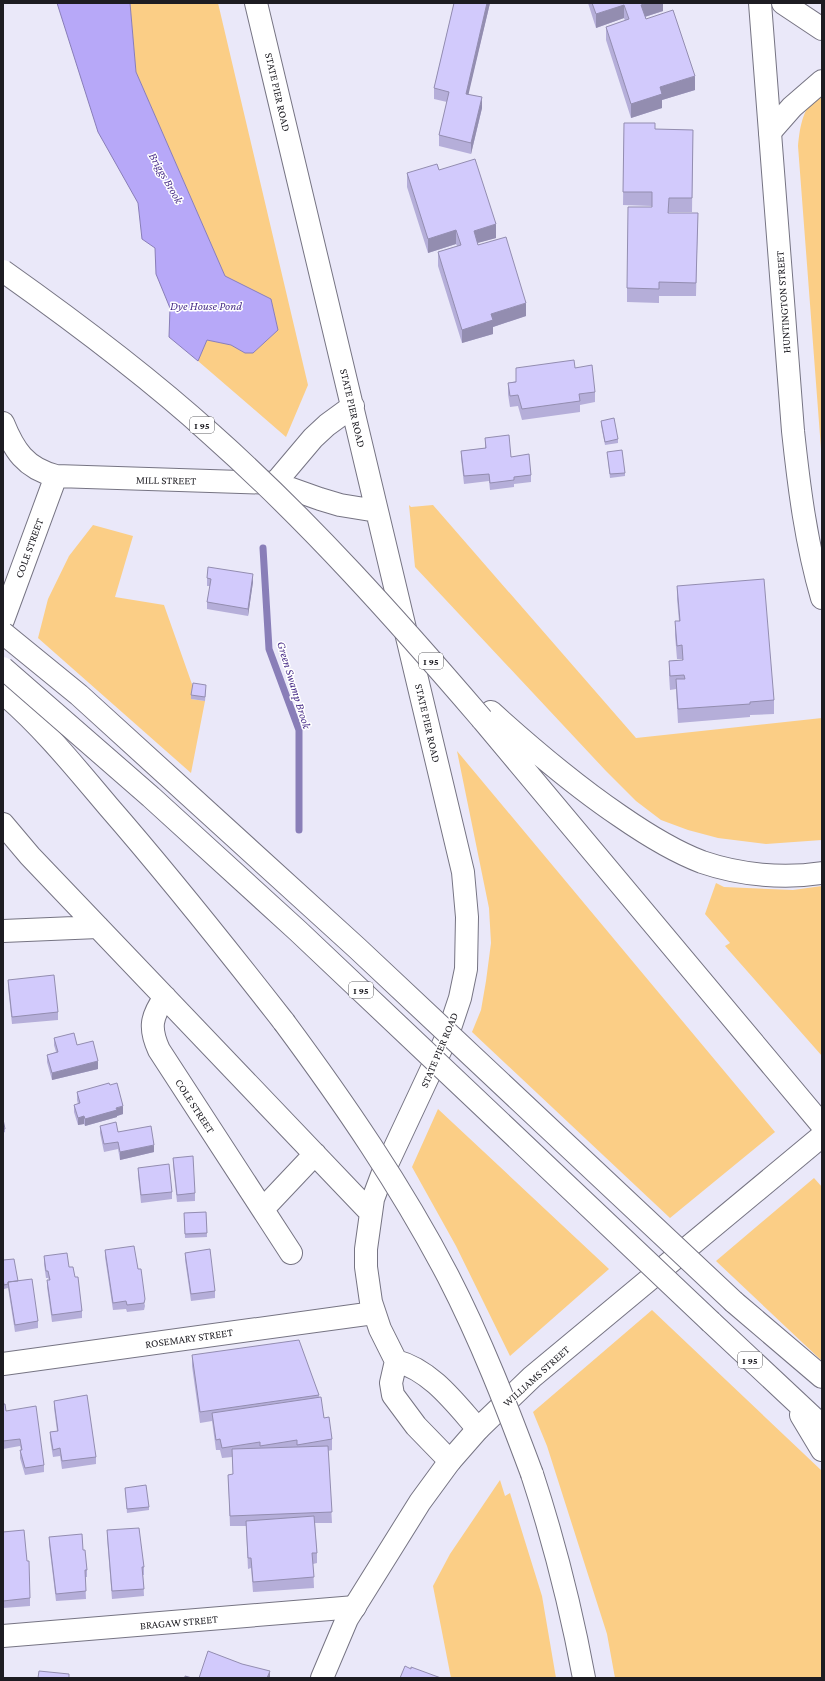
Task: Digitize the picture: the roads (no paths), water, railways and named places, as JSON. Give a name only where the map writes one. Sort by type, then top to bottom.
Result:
[{"type":"main road","name":"STATE PIER ROAD","points":[[256,3],[463,872],[467,917],[466,969],[456,1014],[382,1175],[370,1212],[366,1249],[366,1267],[371,1302],[380,1329],[396,1361]]},
{"type":"main road","name":"HUNTINGTON STREET","points":[[760,3],[793,431],[800,490],[809,543],[822,598]]},
{"type":"main road","points":[[782,3],[822,29]]},
{"type":"main road","points":[[770,132],[792,107],[822,80]]},
{"type":"main road","name":"I 95","points":[[3,271],[99,341],[167,395],[286,505],[486,715],[822,1125]]},
{"type":"main road","points":[[276,483],[313,438],[352,406]]},
{"type":"main road","name":"MILL STREET","points":[[3,423],[12,443],[23,459],[38,470],[56,476],[276,483],[334,503],[357,509],[378,511]]},
{"type":"main road","name":"COLE STREET","points":[[3,620],[56,476]]},
{"type":"main road","points":[[3,633],[79,695],[339,932],[734,1302],[822,1377]]},
{"type":"main road","name":"I 95","points":[[3,668],[151,797],[298,931],[822,1426]]},
{"type":"main road","points":[[3,693],[26,713],[147,850],[216,935],[284,1022],[350,1112],[397,1187],[448,1277],[482,1348],[512,1420],[532,1474],[562,1572],[584,1678]]},
{"type":"main road","points":[[486,715],[597,800],[672,849],[703,862],[744,872],[782,876],[805,876],[822,873]]},
{"type":"main road","points":[[3,824],[30,856],[370,1212]]},
{"type":"main road","points":[[3,930],[98,927]]},
{"type":"main road","name":"COLE STREET","points":[[164,997],[152,1021],[153,1038],[159,1050],[291,1253]]},
{"type":"main road","name":"WILLIAMS STREET","points":[[322,1678],[347,1619],[420,1502],[450,1462],[478,1429],[532,1377],[822,1136]]},
{"type":"main road","points":[[263,1209],[315,1154]]},
{"type":"main road","name":"ROSEMARY STREET","points":[[3,1364],[374,1313]]},
{"type":"main road","points":[[450,1462],[416,1426],[393,1395],[391,1383],[396,1361],[408,1364],[423,1373],[450,1397],[478,1429]]},
{"type":"main road","points":[[790,1397],[822,1450]]},
{"type":"main road","name":"BRAGAW STREET","points":[[3,1636],[355,1607]]},
{"type":"water","name":"Dye House Pond","points":[[57,3],[130,3],[136,72],[225,276],[271,299],[278,330],[253,353],[245,353],[231,345],[207,340],[198,361],[169,337],[170,308],[156,274],[155,248],[142,239],[138,203],[98,132]]},
{"type":"waterway","name":"Green Swamp Brook","points":[[263,548],[269,649],[299,730],[299,830]]},
{"type":"water label","name":"Briggs Brook","points":[[166,178]]}]
